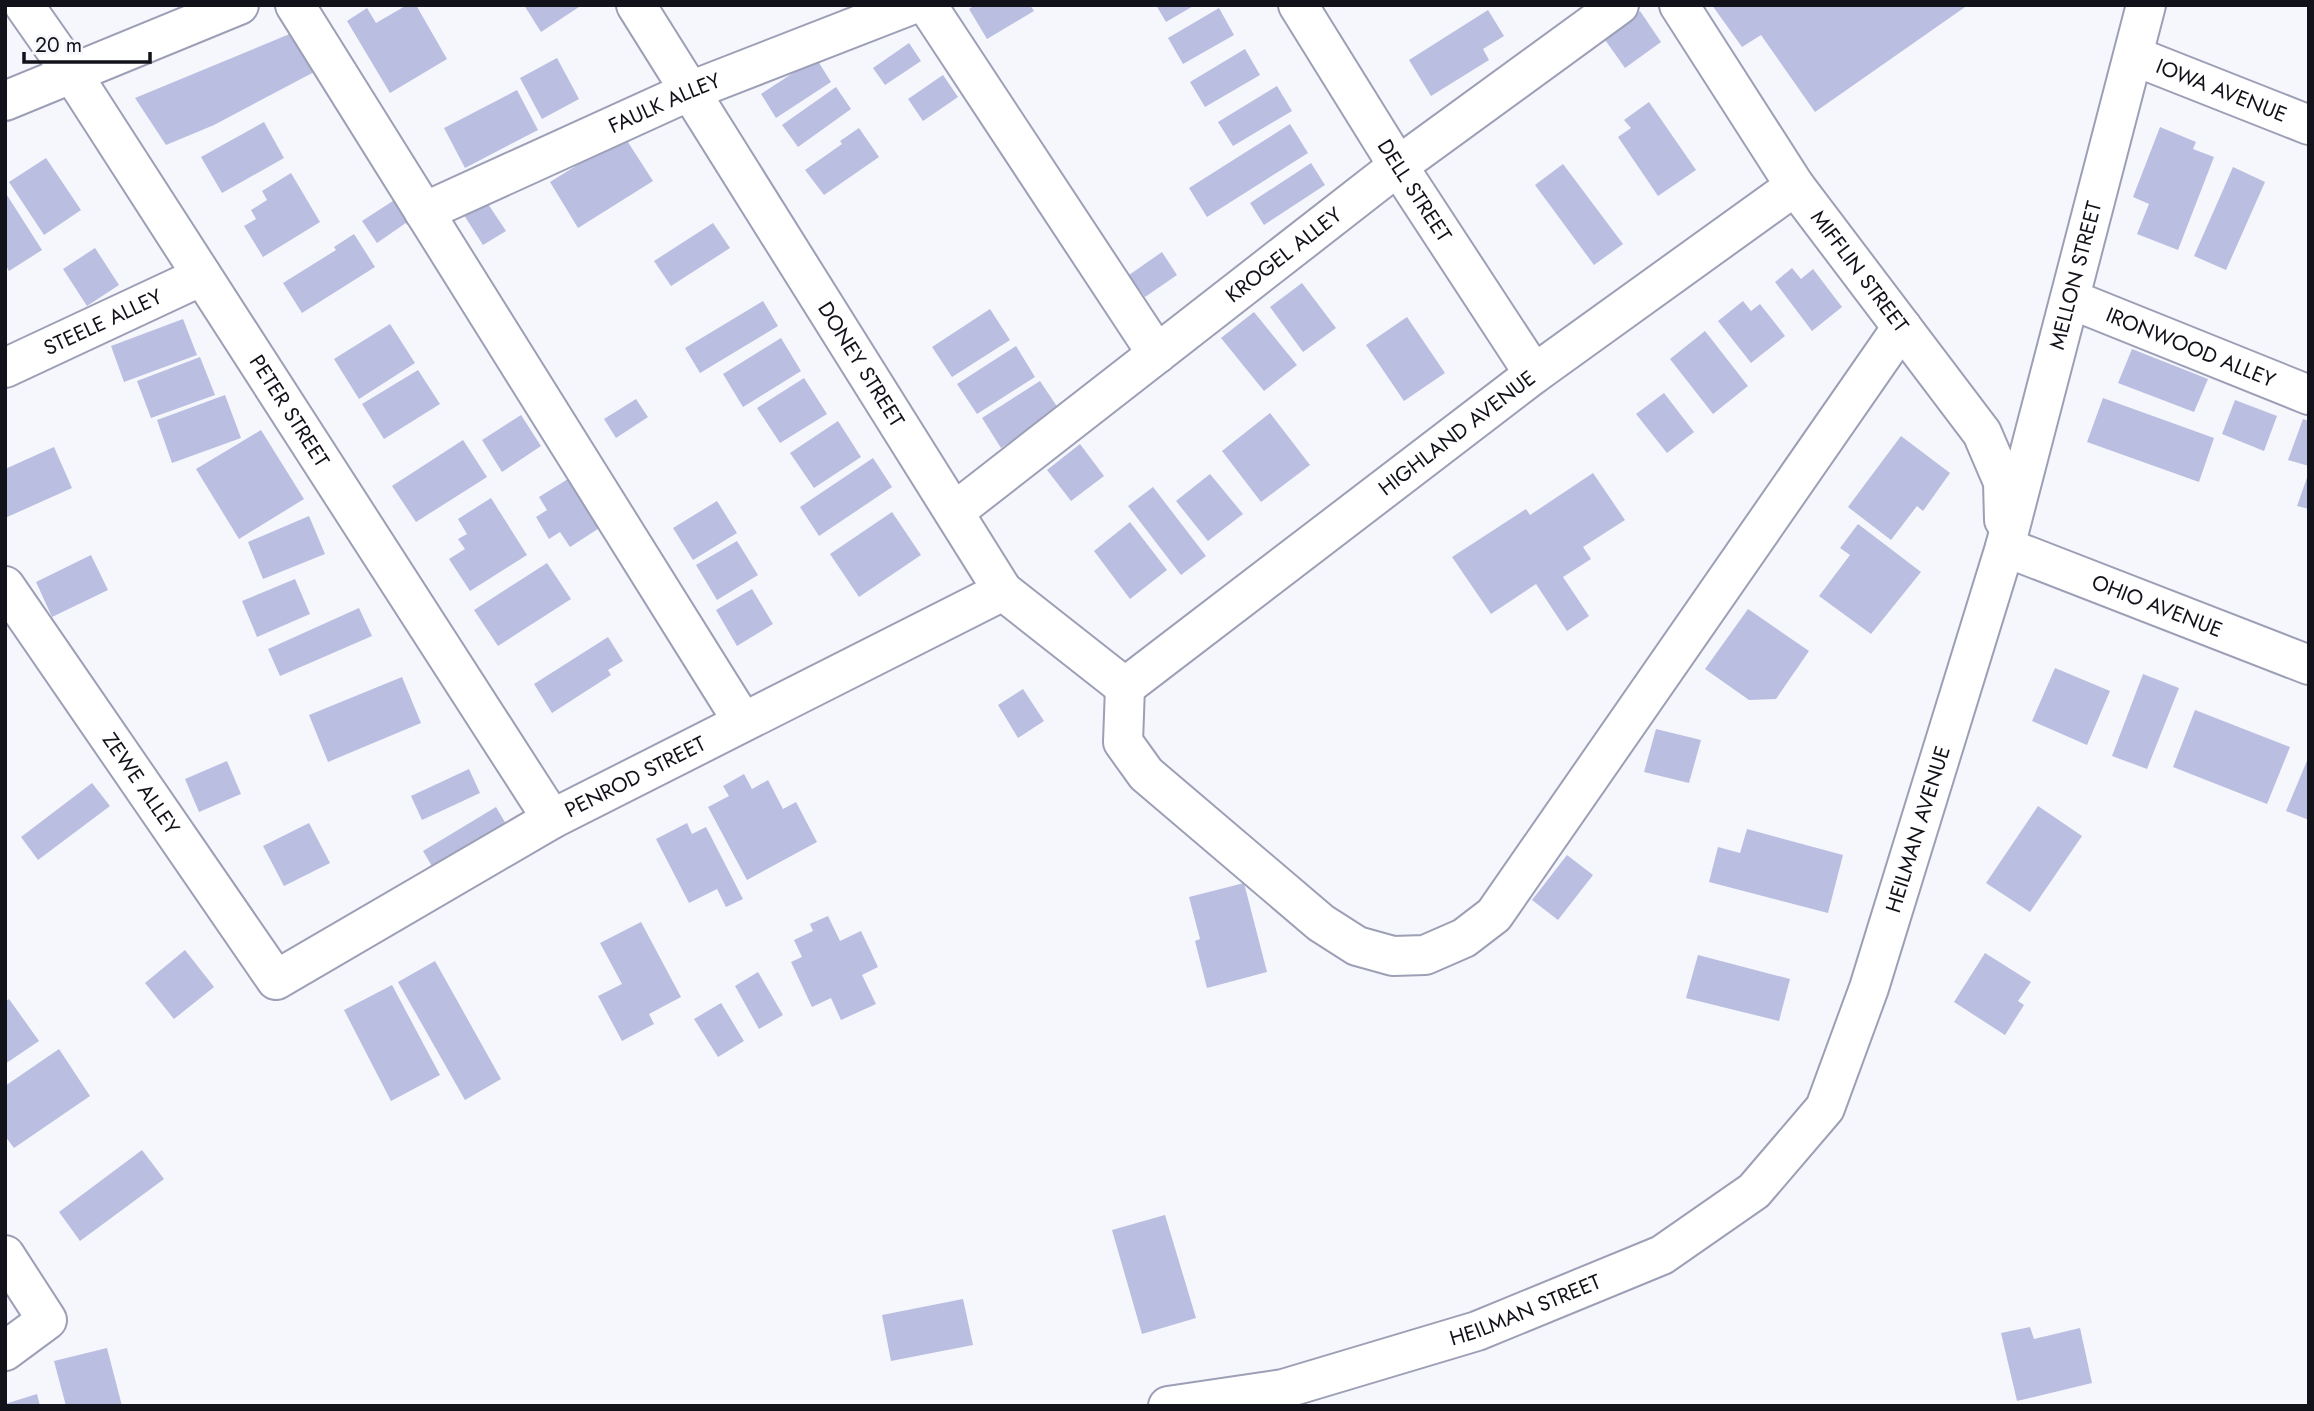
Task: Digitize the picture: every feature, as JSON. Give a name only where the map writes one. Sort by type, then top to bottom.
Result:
[{"type":"street","name":"PETER STREET","points":[[24,5],[73,75],[552,819]]},
{"type":"street","points":[[5,101],[239,5]]},
{"type":"street","points":[[295,5],[743,723]]},
{"type":"street","name":"DONEY STREET","points":[[636,5],[1003,591],[1125,687]]},
{"type":"street","name":"FAULK ALLEY","points":[[424,212],[690,91],[911,5]]},
{"type":"street","points":[[927,5],[1157,354]]},
{"type":"street","name":"DELL STREET","points":[[1298,5],[1398,166],[1534,374]]},
{"type":"street","name":"KROGEL ALLEY","points":[[954,512],[1398,166],[1619,5]]},
{"type":"street","name":"MIFFLIN STREET","points":[[1679,5],[1795,186],[1982,433],[2003,482],[2005,547]]},
{"type":"street","name":"MELLON STREET","points":[[2005,547],[2146,5]]},
{"type":"street","name":"IOWA AVENUE","points":[[2133,56],[2309,125]]},
{"type":"street","name":"HIGHLAND AVENUE","points":[[1125,687],[1534,374],[1795,186]]},
{"type":"street","name":"STEELE ALLEY","points":[[5,368],[202,276]]},
{"type":"street","name":"IRONWOOD ALLEY","points":[[2070,299],[2309,396]]},
{"type":"street","points":[[1125,687],[1123,742],[1146,774],[1321,923],[1357,946],[1392,956],[1424,955],[1464,939],[1494,915],[1902,327]]},
{"type":"street","name":"OHIO AVENUE","points":[[2005,547],[2309,666]]},
{"type":"street","name":"HEILMAN AVENUE","points":[[1825,1108],[1869,988],[2005,547]]},
{"type":"street","name":"ZEWE ALLEY","points":[[5,586],[276,980]]},
{"type":"street","name":"PENROD STREET","points":[[276,980],[552,819],[1003,591]]},
{"type":"street","name":"HEILMAN STREET","points":[[1168,1406],[1283,1389],[1477,1331],[1662,1255],[1754,1191],[1825,1108]]},
{"type":"street","points":[[5,1255],[47,1320],[5,1351]]},
{"type":"building","points":[[407,5],[416,5],[447,59],[390,93],[347,21],[367,8],[376,23]]},
{"type":"building","points":[[524,5],[578,5],[579,7],[541,32]]},
{"type":"building","points":[[975,5],[1030,5],[1034,11],[987,39],[969,9]]},
{"type":"building","points":[[1156,5],[1195,5],[1166,22]]},
{"type":"building","points":[[1712,5],[1968,5],[1815,112],[1761,35],[1742,47]]},
{"type":"building","points":[[1219,8],[1234,35],[1183,64],[1168,38]]},
{"type":"building","points":[[1488,10],[1504,36],[1483,49],[1489,60],[1431,96],[1409,60]]},
{"type":"building","points":[[1640,11],[1661,42],[1625,68],[1603,37]]},
{"type":"building","points":[[292,33],[316,71],[214,125],[166,145],[135,98]]},
{"type":"building","points":[[909,43],[921,61],[885,85],[873,68]]},
{"type":"building","points":[[1245,49],[1260,75],[1205,107],[1190,82]]},
{"type":"building","points":[[557,58],[579,99],[542,119],[520,78]]},
{"type":"building","points":[[816,58],[831,82],[776,118],[761,94]]},
{"type":"building","points":[[943,75],[958,97],[923,121],[908,99]]},
{"type":"building","points":[[1277,86],[1292,111],[1233,146],[1218,122]]},
{"type":"building","points":[[836,87],[851,109],[798,147],[782,125]]},
{"type":"building","points":[[517,90],[538,130],[465,168],[444,128]]},
{"type":"building","points":[[1649,102],[1696,170],[1658,196],[1618,137],[1631,128],[1624,120]]},
{"type":"building","points":[[264,122],[284,158],[222,193],[201,157]]},
{"type":"building","points":[[1290,124],[1308,153],[1207,217],[1189,188]]},
{"type":"building","points":[[2160,127],[2196,142],[2193,149],[2214,157],[2178,250],[2137,234],[2149,204],[2133,197]]},
{"type":"building","points":[[859,128],[879,157],[824,195],[805,170],[842,144],[840,141]]},
{"type":"building","points":[[624,136],[653,181],[578,228],[550,182]]},
{"type":"building","points":[[46,158],[81,210],[44,235],[9,182]]},
{"type":"building","points":[[1311,163],[1325,185],[1264,225],[1250,203]]},
{"type":"building","points":[[1563,164],[1623,244],[1594,265],[1535,185]]},
{"type":"building","points":[[2233,167],[2265,182],[2226,270],[2194,256]]},
{"type":"building","points":[[291,173],[320,222],[263,257],[244,226],[256,219],[251,210],[267,200],[262,191]]},
{"type":"building","points":[[5,192],[42,250],[9,271],[5,264]]},
{"type":"building","points":[[399,197],[413,218],[377,243],[362,221]]},
{"type":"building","points":[[484,198],[506,231],[483,245],[462,212]]},
{"type":"building","points":[[713,223],[730,248],[671,286],[654,261]]},
{"type":"building","points":[[354,234],[375,267],[302,313],[283,283],[336,250],[334,247]]},
{"type":"building","points":[[95,248],[119,285],[87,306],[63,269]]},
{"type":"building","points":[[1162,252],[1177,275],[1145,297],[1129,275]]},
{"type":"building","points":[[1792,268],[1801,279],[1813,269],[1842,307],[1812,331],[1775,282]]},
{"type":"building","points":[[1302,283],[1336,328],[1303,352],[1270,307]]},
{"type":"building","points":[[763,301],[778,326],[700,373],[685,348]]},
{"type":"building","points":[[1743,301],[1751,311],[1760,304],[1785,336],[1751,363],[1718,321]]},
{"type":"building","points":[[990,309],[1010,340],[952,377],[932,347]]},
{"type":"building","points":[[1254,312],[1297,365],[1264,391],[1221,338]]},
{"type":"building","points":[[1407,317],[1445,373],[1404,401],[1366,345]]},
{"type":"building","points":[[183,319],[197,355],[124,382],[111,346]]},
{"type":"building","points":[[390,324],[415,363],[359,399],[334,359]]},
{"type":"building","points":[[1705,331],[1748,386],[1713,414],[1670,359]]},
{"type":"building","points":[[781,338],[801,371],[743,407],[723,374]]},
{"type":"building","points":[[1016,346],[1035,377],[977,414],[957,384]]},
{"type":"building","points":[[2132,349],[2208,379],[2194,412],[2118,383]]},
{"type":"building","points":[[200,357],[215,395],[151,418],[137,381]]},
{"type":"building","points":[[418,370],[440,404],[384,439],[362,404]]},
{"type":"building","points":[[804,378],[827,414],[780,443],[757,408]]},
{"type":"building","points":[[1040,381],[1060,411],[1001,448],[982,418]]},
{"type":"building","points":[[1664,393],[1694,432],[1667,453],[1636,414]]},
{"type":"building","points":[[225,395],[241,438],[172,463],[157,420]]},
{"type":"building","points":[[2103,398],[2214,438],[2199,482],[2087,442]]},
{"type":"building","points":[[636,399],[648,417],[616,438],[604,419]]},
{"type":"building","points":[[2235,400],[2277,416],[2264,451],[2222,434]]},
{"type":"building","points":[[1270,413],[1310,465],[1261,502],[1222,451]]},
{"type":"building","points":[[521,415],[541,446],[502,472],[482,440]]},
{"type":"building","points":[[2303,419],[2309,421],[2309,466],[2288,460]]},
{"type":"building","points":[[838,421],[861,457],[814,488],[790,453]]},
{"type":"building","points":[[261,430],[304,499],[239,539],[196,469]]},
{"type":"building","points":[[1901,436],[1950,473],[1923,511],[1917,506],[1891,540],[1848,507]]},
{"type":"building","points":[[463,440],[487,477],[416,522],[392,486]]},
{"type":"building","points":[[1080,444],[1104,476],[1071,501],[1047,470]]},
{"type":"building","points":[[54,447],[72,488],[5,518],[5,469]]},
{"type":"building","points":[[873,458],[892,487],[819,536],[800,507]]},
{"type":"building","points":[[2309,472],[2309,509],[2297,506]]},
{"type":"building","points":[[1593,473],[1625,520],[1583,547],[1591,559],[1563,577],[1589,616],[1567,631],[1536,584],[1491,614],[1452,557],[1526,509],[1530,515]]},
{"type":"building","points":[[576,474],[607,523],[570,547],[560,532],[549,539],[536,517],[547,510],[539,497]]},
{"type":"building","points":[[1210,474],[1243,514],[1208,541],[1176,501]]},
{"type":"building","points":[[1153,487],[1206,556],[1181,575],[1128,506]]},
{"type":"building","points":[[491,498],[527,555],[470,591],[449,559],[465,549],[458,539],[467,534],[458,519]]},
{"type":"building","points":[[717,501],[737,533],[693,560],[673,528]]},
{"type":"building","points":[[892,512],[921,555],[859,597],[830,554]]},
{"type":"building","points":[[309,516],[325,554],[263,579],[248,542]]},
{"type":"building","points":[[1130,522],[1167,570],[1130,599],[1094,551]]},
{"type":"building","points":[[1858,524],[1921,572],[1871,634],[1819,596],[1850,555],[1840,548]]},
{"type":"building","points":[[737,541],[758,575],[717,600],[696,565]]},
{"type":"building","points":[[91,555],[108,590],[52,617],[36,582]]},
{"type":"building","points":[[547,563],[571,599],[498,646],[474,610]]},
{"type":"building","points":[[295,579],[310,614],[257,637],[242,601]]},
{"type":"building","points":[[752,589],[773,624],[737,646],[716,610]]},
{"type":"building","points":[[359,608],[372,636],[280,676],[268,649]]},
{"type":"building","points":[[1748,609],[1809,651],[1776,699],[1749,700],[1705,669]]},
{"type":"building","points":[[608,637],[623,661],[608,670],[611,675],[552,713],[534,684]]},
{"type":"building","points":[[2055,668],[2110,691],[2087,745],[2032,721]]},
{"type":"building","points":[[2143,674],[2179,688],[2147,769],[2112,756]]},
{"type":"building","points":[[402,677],[421,723],[328,762],[309,715]]},
{"type":"building","points":[[1023,689],[1044,721],[1018,738],[998,705]]},
{"type":"building","points":[[2195,710],[2290,747],[2267,804],[2173,767]]},
{"type":"building","points":[[1656,729],[1701,740],[1689,783],[1644,772]]},
{"type":"building","points":[[2309,756],[2309,820],[2286,811]]},
{"type":"building","points":[[227,761],[241,794],[199,812],[185,779]]},
{"type":"building","points":[[469,769],[480,793],[422,820],[411,796]]},
{"type":"building","points":[[744,774],[752,789],[768,780],[783,809],[796,802],[817,842],[747,880],[708,807],[729,796],[723,786]]},
{"type":"building","points":[[92,783],[110,806],[38,860],[21,837]]},
{"type":"building","points":[[2038,806],[2082,836],[2030,912],[1986,883]]},
{"type":"building","points":[[496,807],[512,834],[439,878],[423,851]]},
{"type":"building","points":[[309,823],[330,863],[284,886],[263,846]]},
{"type":"building","points":[[687,823],[692,834],[706,827],[743,899],[726,907],[717,889],[689,903],[656,839]]},
{"type":"building","points":[[1747,829],[1843,855],[1828,913],[1709,882],[1718,847],[1740,853]]},
{"type":"building","points":[[1567,855],[1593,875],[1558,920],[1532,900]]},
{"type":"building","points":[[1244,883],[1267,972],[1207,988],[1195,941],[1200,939],[1189,897]]},
{"type":"building","points":[[828,916],[840,941],[861,931],[878,967],[862,975],[876,1004],[841,1020],[831,998],[812,1007],[791,962],[802,957],[794,940],[813,931],[810,924]]},
{"type":"building","points":[[641,922],[681,997],[649,1014],[654,1024],[622,1041],[598,996],[622,984],[600,943]]},
{"type":"building","points":[[185,950],[214,987],[174,1019],[145,983]]},
{"type":"building","points":[[1985,953],[2031,982],[2018,1001],[2024,1005],[2005,1035],[1954,1002]]},
{"type":"building","points":[[1698,955],[1790,979],[1779,1021],[1686,998]]},
{"type":"building","points":[[435,961],[501,1079],[465,1100],[398,982]]},
{"type":"building","points":[[758,972],[783,1015],[759,1029],[735,986]]},
{"type":"building","points":[[392,985],[440,1075],[391,1101],[344,1010]]},
{"type":"building","points":[[9,999],[39,1041],[5,1064],[5,1002]]},
{"type":"building","points":[[721,1003],[744,1041],[718,1057],[694,1019]]},
{"type":"building","points":[[59,1049],[90,1096],[14,1148],[5,1136],[5,1086]]},
{"type":"building","points":[[142,1150],[164,1179],[80,1241],[59,1212]]},
{"type":"building","points":[[1165,1215],[1196,1318],[1142,1334],[1112,1230]]},
{"type":"building","points":[[963,1299],[973,1345],[891,1361],[882,1315]]},
{"type":"building","points":[[2030,1327],[2034,1339],[2080,1328],[2092,1383],[2017,1401],[2001,1333]]},
{"type":"building","points":[[107,1348],[122,1406],[66,1406],[54,1361]]},
{"type":"building","points":[[37,1394],[40,1406],[5,1406],[5,1404]]}]
